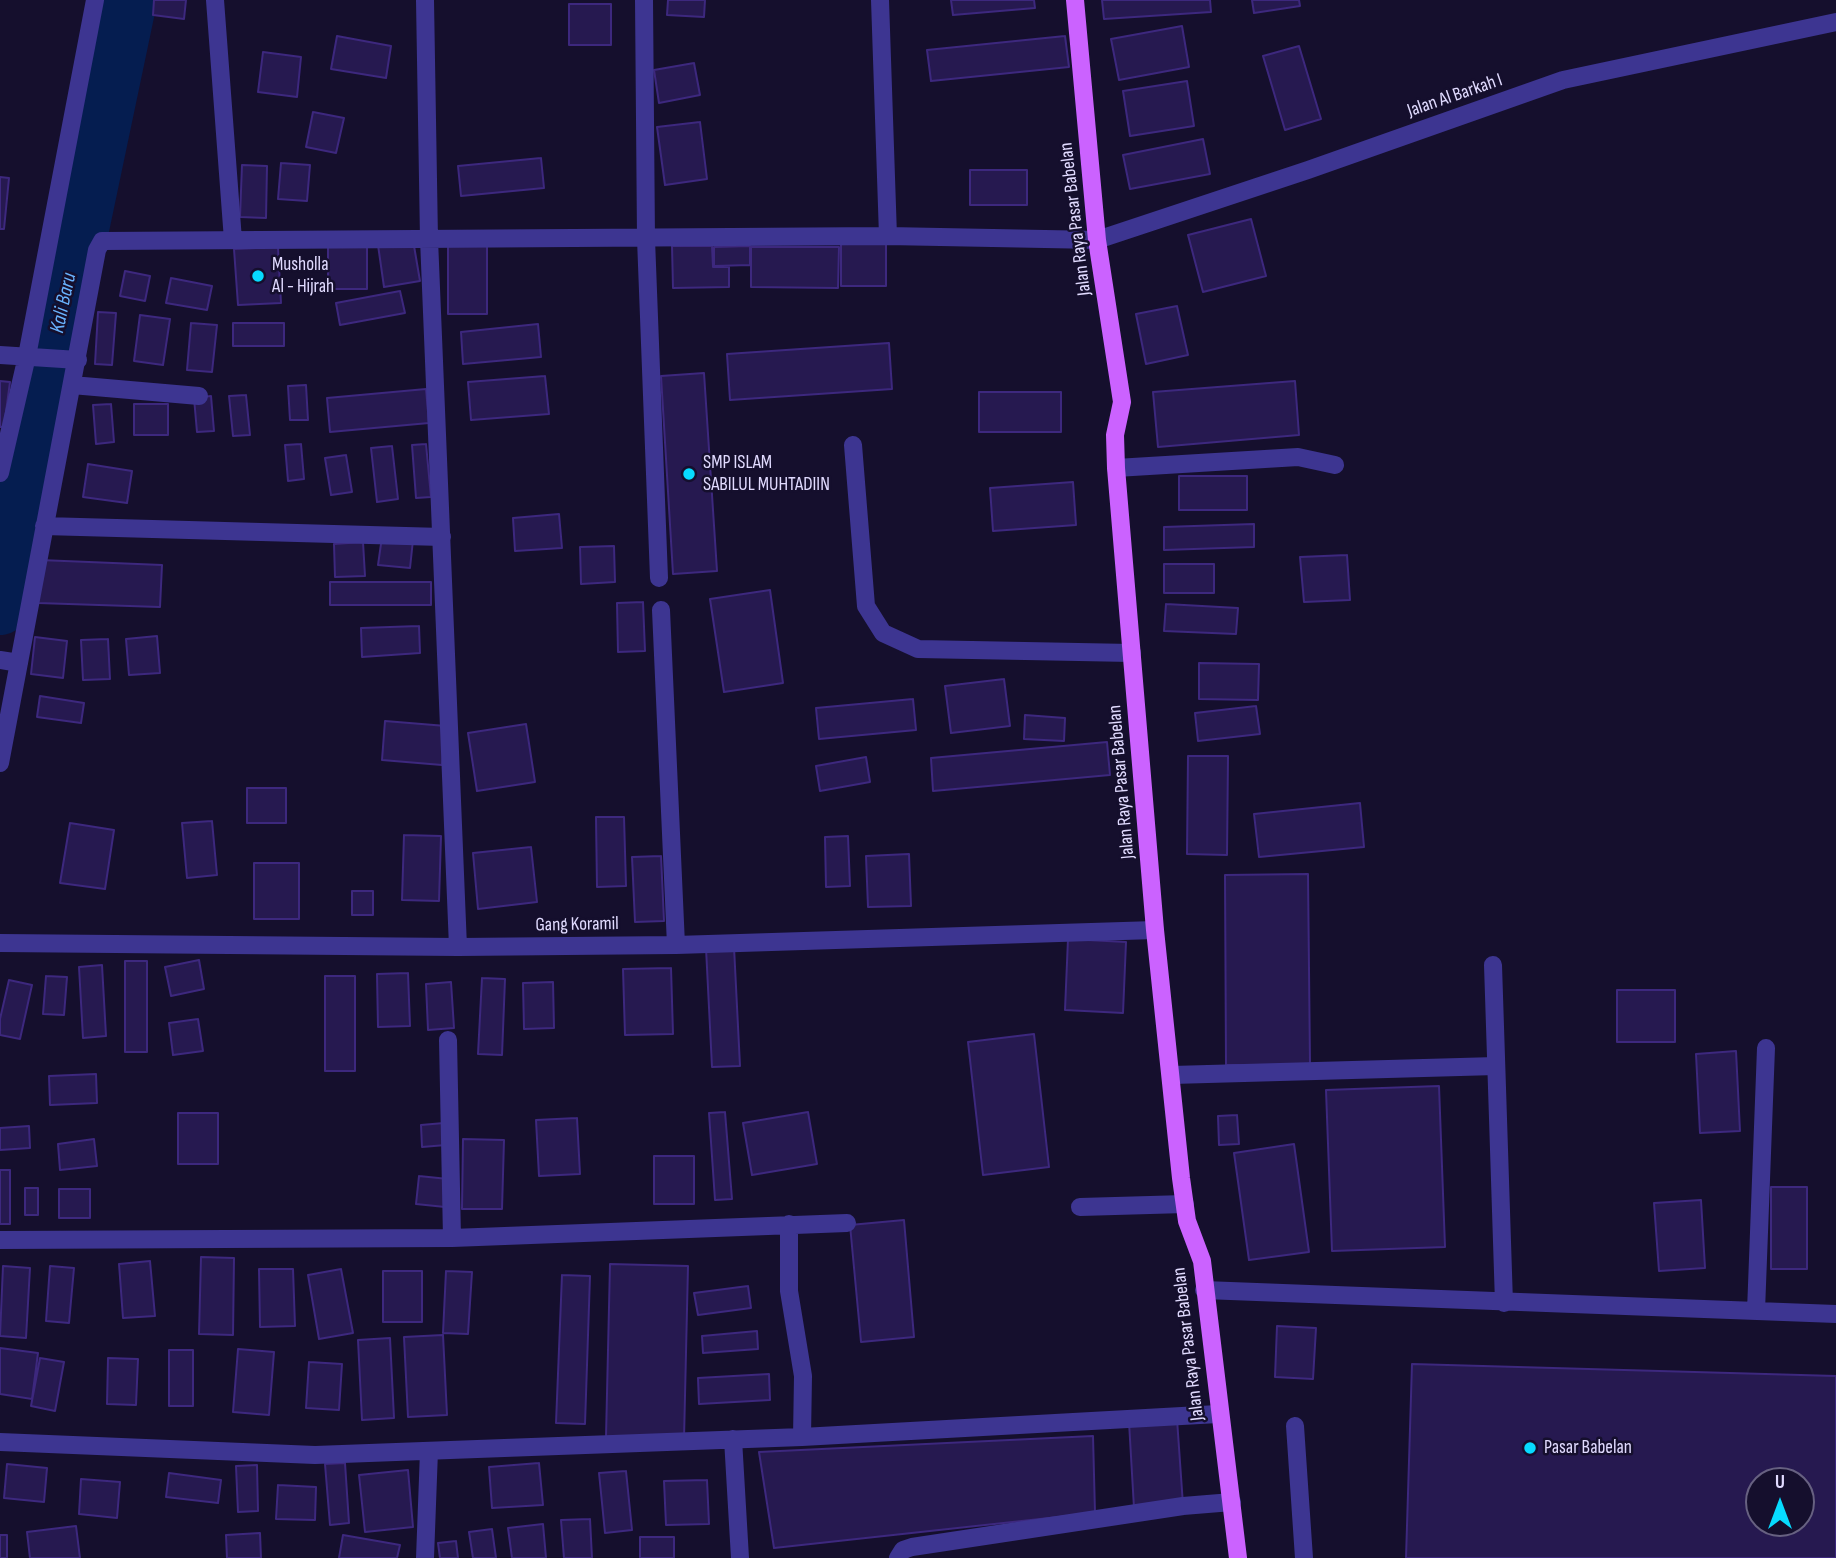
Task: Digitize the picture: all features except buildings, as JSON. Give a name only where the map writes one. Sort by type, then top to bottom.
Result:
[{"type":"main road","name":"Jalan Raya Pasar Babelan","points":[[1075,0],[1097,240],[1122,402],[1115,435],[1116,468],[1155,930],[1187,1221],[1202,1261],[1218,1414],[1238,1558]]},
{"type":"street","points":[[0,473],[31,357],[95,0]]},
{"type":"street","points":[[215,0],[233,240]]},
{"type":"street","points":[[425,0],[429,239],[458,947]]},
{"type":"street","points":[[644,0],[646,239],[660,578]]},
{"type":"street","points":[[880,0],[888,236]]},
{"type":"street","name":"Jalan Al Barkah I","points":[[73,360],[97,250],[103,241],[888,236],[1097,240],[1308,170],[1563,80],[1836,22]]},
{"type":"street","points":[[0,355],[73,360],[72,385],[44,526],[10,661],[0,762]]},
{"type":"street","points":[[72,385],[199,396]]},
{"type":"street","points":[[853,445],[866,606],[883,633],[918,649],[1132,653]]},
{"type":"street","points":[[1116,468],[1298,457],[1335,465]]},
{"type":"street","points":[[44,526],[442,537]]},
{"type":"street","points":[[661,610],[676,944]]},
{"type":"street","name":"Gang Koramil","points":[[0,943],[458,947],[676,944],[1155,930]]},
{"type":"street","points":[[1493,965],[1504,1303]]},
{"type":"street","points":[[448,1040],[452,1238]]},
{"type":"street","points":[[1756,1311],[1766,1048]]},
{"type":"street","points":[[1172,1075],[1496,1066]]},
{"type":"street","points":[[1080,1207],[1185,1204]]},
{"type":"street","points":[[0,1240],[452,1238],[847,1223]]},
{"type":"street","points":[[789,1224],[789,1291],[803,1376],[803,1437]]},
{"type":"street","points":[[1204,1290],[1836,1314]]},
{"type":"street","points":[[0,1442],[315,1455],[803,1437],[1218,1414]]},
{"type":"street","points":[[1295,1426],[1304,1558]]},
{"type":"street","points":[[733,1438],[740,1558]]},
{"type":"street","points":[[425,1558],[429,1451]]},
{"type":"street","points":[[898,1558],[903,1550],[912,1547],[1183,1506],[1232,1502]]},
{"type":"waterway","name":"Kali Baru","points":[[0,605],[127,0]]},
{"type":"place","name":"Musholla Al - Hijrah","points":[[258,276]]},
{"type":"place","name":"SMP ISLAM SABILUL MUHTADIIN","points":[[689,474]]},
{"type":"place","name":"Pasar Babelan","points":[[1530,1448]]}]
